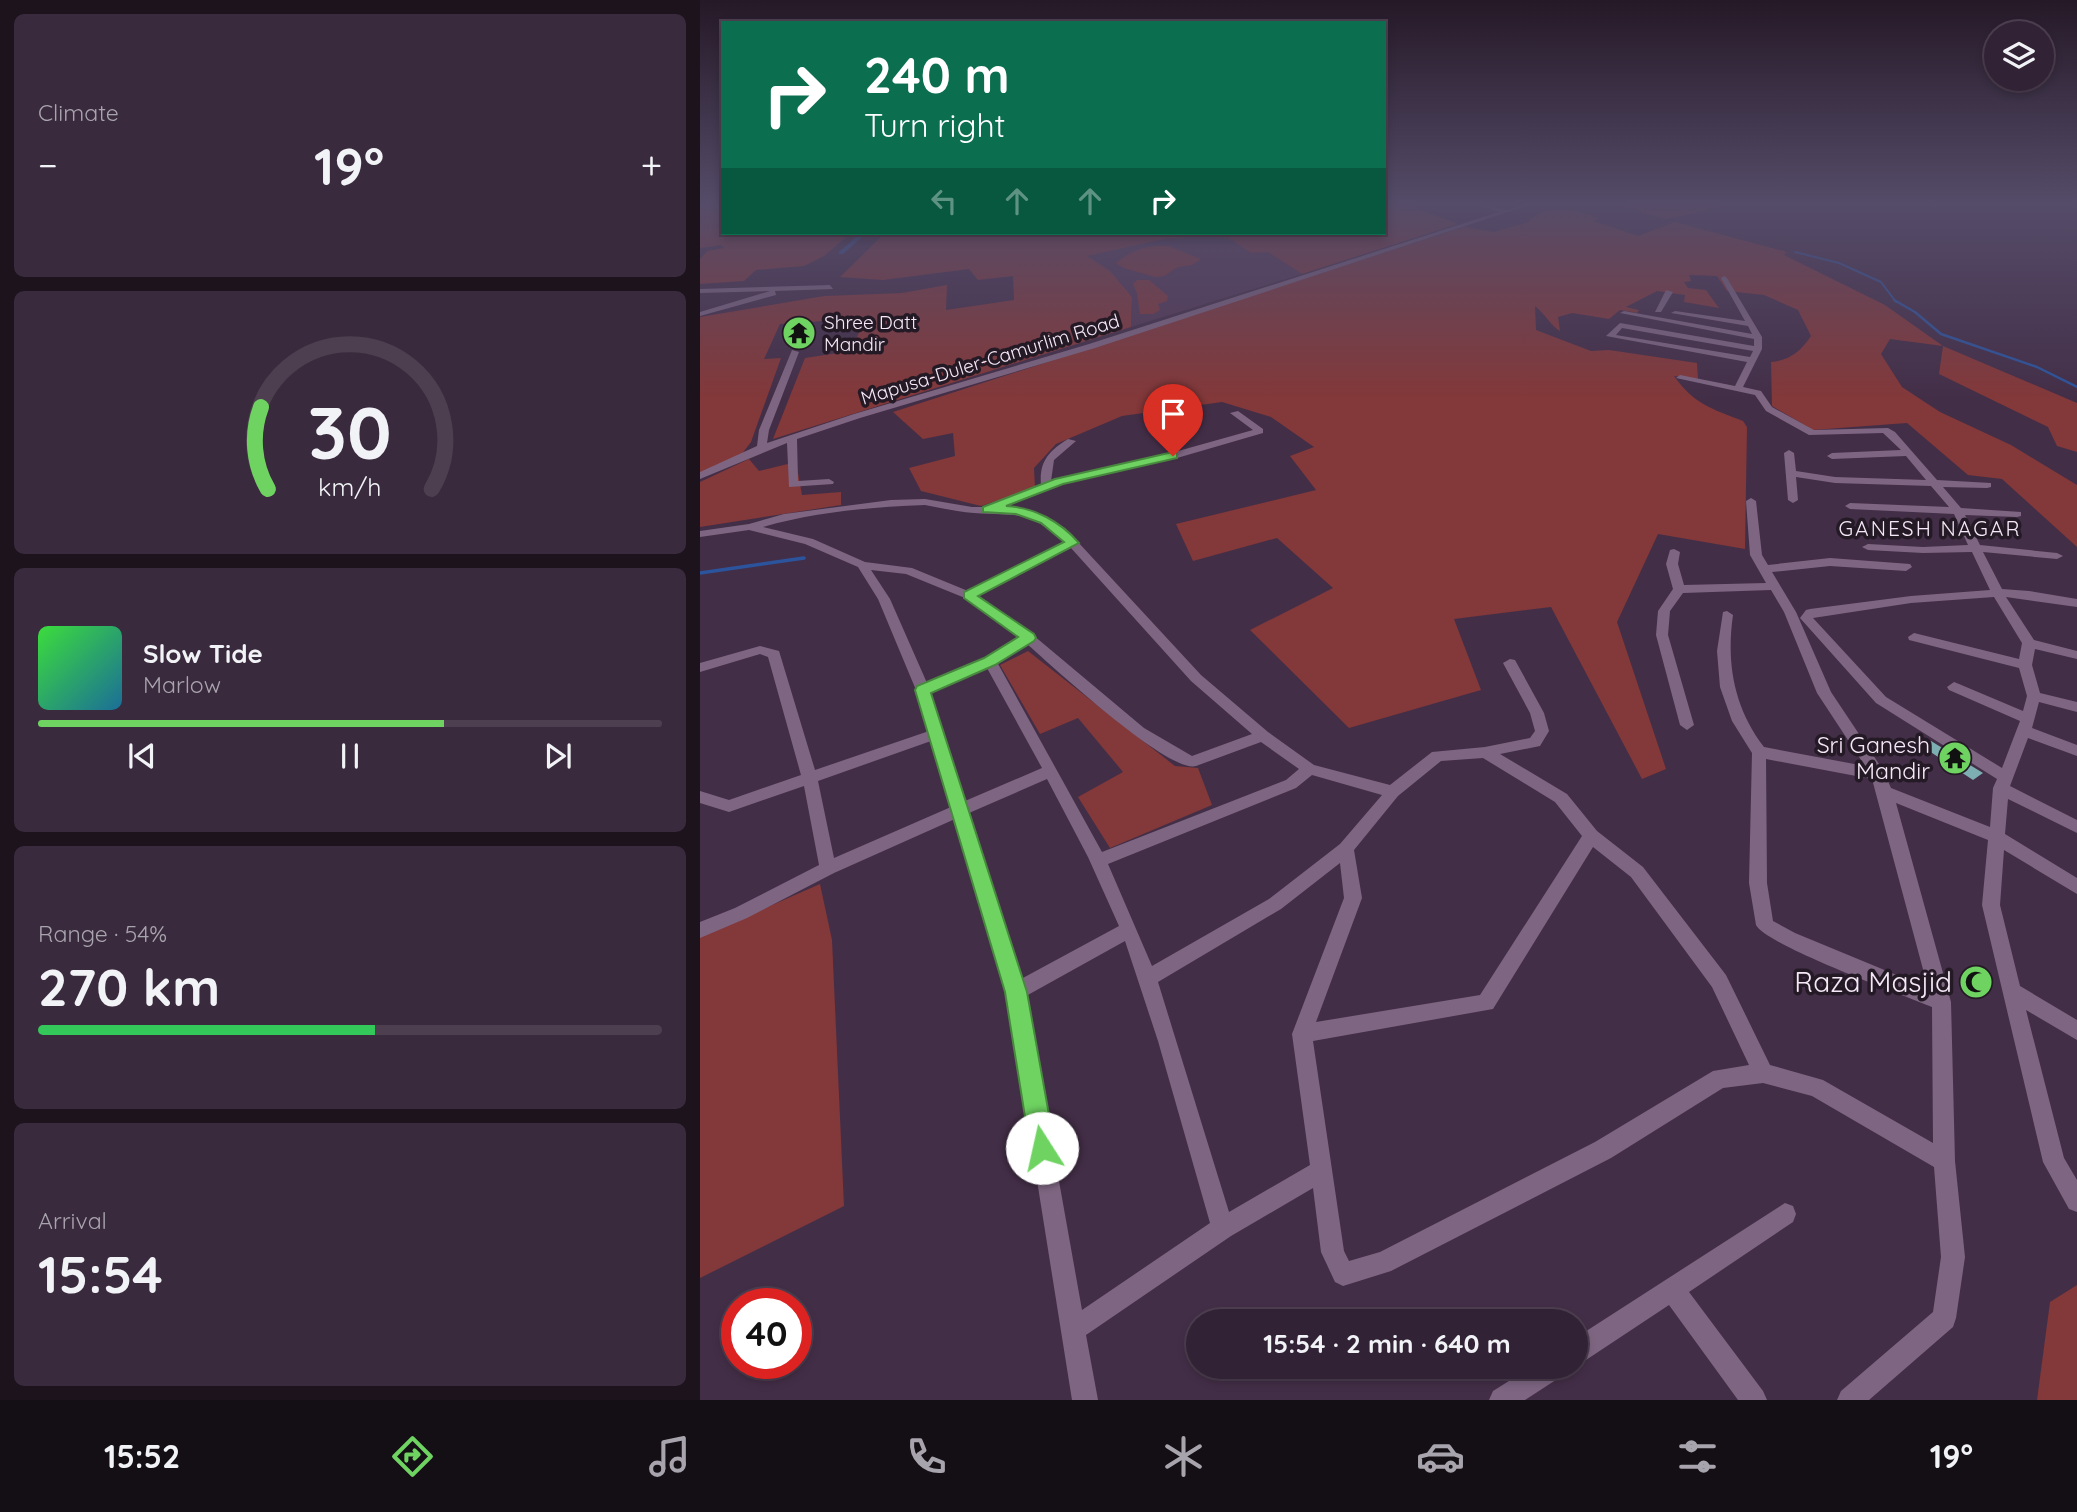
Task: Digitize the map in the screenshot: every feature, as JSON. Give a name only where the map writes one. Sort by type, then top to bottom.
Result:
[{"type":"street","name":"Mapusa-Duler-Camurlim Road","points":[[700,476],[762,448],[857,416],[1092,346],[1331,268]]},
{"type":"street","points":[[1724,278],[1758,337],[1758,349],[1738,388]]},
{"type":"street","points":[[700,314],[782,291],[830,287]]},
{"type":"street","points":[[700,291],[769,288],[782,291]]},
{"type":"street","points":[[1658,310],[1669,292]]},
{"type":"street","points":[[1646,308],[1750,324]]},
{"type":"street","points":[[1624,313],[1758,337]]},
{"type":"street","points":[[1752,360],[1610,337],[1620,325],[1758,349]]},
{"type":"street","points":[[762,448],[764,430],[796,352]]},
{"type":"street","points":[[1680,378],[1758,393],[1769,409],[1812,433],[1885,430],[1909,453],[1957,510],[1998,594],[2029,643],[2025,664],[2034,695],[2003,783],[1995,836],[1992,905],[2054,1162],[2077,1201]]},
{"type":"street","points":[[987,509],[1059,481],[1173,456],[1260,430],[1235,413]]},
{"type":"street","points":[[792,438],[793,485],[829,482]]},
{"type":"street","points":[[1046,487],[1044,470],[1052,453],[1071,441]]},
{"type":"street","points":[[1789,453],[1793,500]]},
{"type":"street","points":[[1832,456],[1909,453]]},
{"type":"street","points":[[1791,473],[1835,480],[1987,485]]},
{"type":"street","points":[[1751,501],[1756,555],[1790,612],[1824,693],[1881,783],[1941,1002],[1944,1161],[1953,1257],[1944,1318],[1850,1400]]},
{"type":"street","points":[[700,534],[749,527],[783,517],[891,503],[925,502],[972,510],[1018,510],[1046,521],[1073,543],[1196,678],[1263,736],[1309,769],[1393,792]]},
{"type":"street","points":[[1850,506],[2017,514]]},
{"type":"street","points":[[749,527],[809,541],[862,565],[908,571],[968,595],[1028,638],[1139,732],[1191,762],[1263,736]]},
{"type":"street","points":[[968,595],[1073,543]]},
{"type":"street","points":[[1868,547],[1923,550],[1976,548],[2057,556]]},
{"type":"street","points":[[1674,552],[1672,564],[1679,589]]},
{"type":"street","points":[[1687,725],[1662,635],[1664,611],[1679,589],[1770,577],[1830,562],[1906,567]]},
{"type":"street","points":[[862,565],[884,598],[923,690],[1016,992],[1085,1400]]},
{"type":"street","points":[[2077,603],[2016,593],[1927,598],[1810,613],[1807,618],[1881,700],[2003,783],[2077,827]]},
{"type":"street","points":[[1727,615],[1722,636],[1722,667],[1732,701],[1759,752],[1881,783],[1995,836],[2077,887]]},
{"type":"street","points":[[1914,637],[2025,664]]},
{"type":"street","points":[[923,690],[990,662],[1028,638]]},
{"type":"street","points":[[2029,643],[2077,655]]},
{"type":"street","points":[[700,668],[760,650],[774,654],[810,779],[828,868]]},
{"type":"street","points":[[990,662],[1098,861],[1148,978],[1223,1228]]},
{"type":"street","points":[[1148,978],[1275,904],[1346,849],[1393,792],[1437,756],[1485,752],[1535,742],[1542,731],[1537,713],[1510,663]]},
{"type":"street","points":[[1954,687],[2077,751]]},
{"type":"street","points":[[2034,695],[2077,707]]},
{"type":"street","points":[[700,797],[729,806],[937,734]]},
{"type":"street","points":[[1485,752],[1561,798],[1591,836],[1637,872],[1719,981],[1763,1073]]},
{"type":"street","points":[[1759,752],[1758,883],[1765,925],[1789,939],[1941,1002]]},
{"type":"street","points":[[1098,861],[1291,784],[1309,769]]},
{"type":"street","points":[[700,930],[741,913],[828,868],[960,813],[1050,771]]},
{"type":"street","points":[[1302,1034],[1486,1003],[1591,836]]},
{"type":"street","points":[[1346,849],[1353,898],[1302,1034],[1333,1252],[1343,1274],[1383,1263],[1603,1150],[1720,1079],[1763,1073],[1816,1087],[1944,1161]]},
{"type":"street","points":[[1016,992],[1128,930]]},
{"type":"street","points":[[2012,991],[2077,1031]]},
{"type":"street","points":[[1073,1330],[1223,1228],[1322,1170]]},
{"type":"street","points":[[1588,1344],[1785,1214]]},
{"type":"street","points":[[1672,1289],[1754,1400]]},
{"type":"street","points":[[1502,1400],[1534,1379]]},
{"type":"shaded area","points":[[700,268],[776,268],[756,270],[744,281],[700,284]]},
{"type":"shaded area","points":[[849,268],[1106,268],[1132,297],[1131,327],[773,439],[805,358],[851,351],[865,318],[780,324],[764,359],[781,358],[751,442],[741,455],[700,473],[700,317],[824,296],[902,293],[947,285],[946,310],[1014,300],[1013,276],[978,280],[969,269],[883,280],[840,277]]},
{"type":"shaded area","points":[[1100,268],[1293,268],[1302,274],[1131,327],[1132,297]]},
{"type":"shaded area","points":[[1125,268],[1176,268],[1164,276],[1155,277]]},
{"type":"shaded area","points":[[1293,268],[1320,268],[1302,274]]},
{"type":"shaded area","points":[[1336,268],[1811,268],[1885,305],[1943,346],[1890,339],[1881,354],[1902,387],[1940,412],[2011,445],[2077,485],[2077,547],[2002,479],[1968,475],[1907,423],[1813,430],[1772,406],[1771,362],[1794,354],[1811,336],[1798,310],[1764,295],[1727,291],[1717,276],[1689,275],[1691,281],[1684,282],[1688,288],[1706,290],[1719,308],[1684,302],[1685,295],[1657,291],[1626,307],[1639,310],[1637,313],[1620,310],[1609,319],[1572,313],[1558,317],[1560,331],[1535,306],[1536,330],[1591,351],[1609,350],[1697,363],[1698,379],[1674,376],[1696,399],[1743,421],[1747,427],[1745,549],[1658,534],[1617,622],[1666,769],[1642,779],[1551,607],[1454,619],[1481,690],[1349,728],[1250,630],[1333,588],[1277,538],[1193,561],[1176,524],[1316,490],[1290,456],[1314,447],[1271,417],[1222,402],[1122,416],[1056,444],[1034,468],[1035,488],[981,506],[921,491],[909,468],[955,456],[953,433],[923,439],[893,412]]},
{"type":"shaded area","points":[[1137,280],[1149,280],[1168,296],[1167,301],[1158,304],[1160,310],[1153,314],[1140,314],[1133,284]]},
{"type":"shaded area","points":[[1943,346],[2077,403],[2077,452],[2057,446],[2048,427],[1939,374]]},
{"type":"shaded area","points":[[749,459],[759,471],[796,462],[802,495],[841,492],[841,505],[700,527],[700,482]]},
{"type":"shaded area","points":[[1028,651],[1175,766],[1198,768],[1212,805],[1110,848],[1078,797],[1123,772],[1078,718],[1040,734],[1000,665]]},
{"type":"shaded area","points":[[820,884],[832,940],[844,1206],[700,1278],[700,937]]},
{"type":"shaded area","points":[[2077,1285],[2077,1400],[2037,1400],[2050,1302]]},
{"type":"building","name":"Sri Ganesh Mandir","points":[[1931,741],[1983,773],[1973,780],[1923,747]]},
{"type":"waterway","points":[[1851,268],[1881,282],[1895,300]]},
{"type":"waterway","points":[[1895,300],[1915,312],[1941,334],[2037,367],[2077,387]]},
{"type":"waterway","points":[[700,573],[804,558]]},
{"type":"place","name":"Shree Datt Mandir","points":[[799,333]]},
{"type":"place","name":"Sri Ganesh Mandir","points":[[1955,758]]},
{"type":"place","name":"Raza Masjid","points":[[1976,982]]},
{"type":"district","name":"GANESH NAGAR","points":[[1930,529]]},
{"type":"route","points":[[1042,1148],[1016,992],[923,690],[990,662],[1028,638],[968,595],[1073,543],[1046,521],[1018,510],[987,509],[1059,481],[1173,456]]}]
